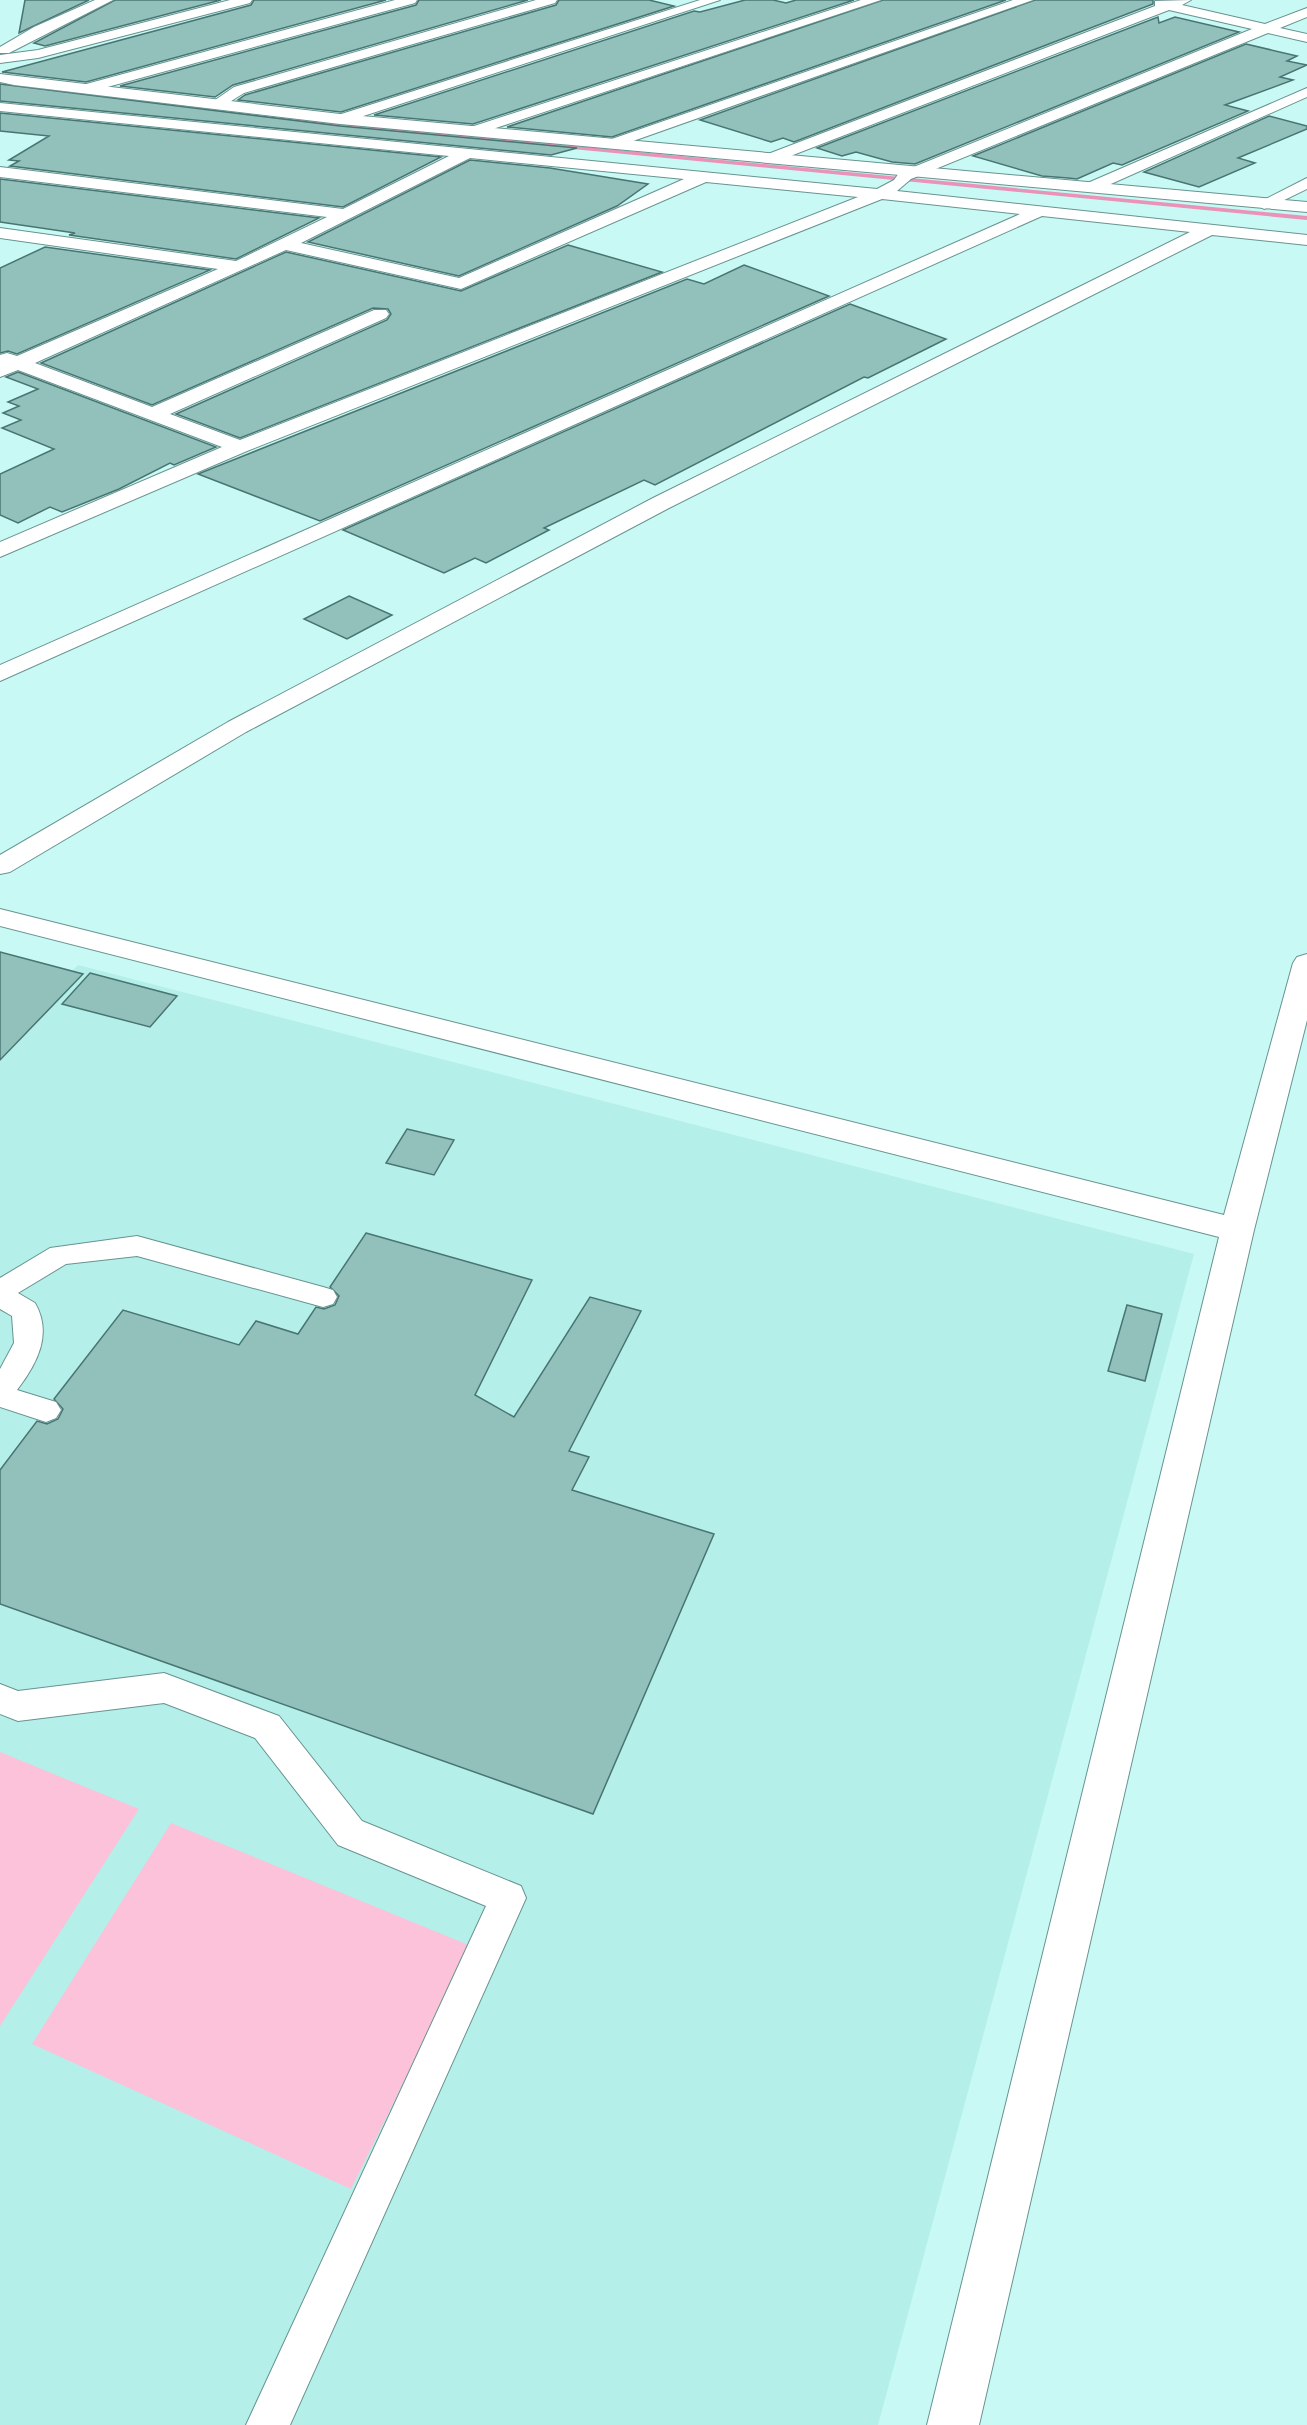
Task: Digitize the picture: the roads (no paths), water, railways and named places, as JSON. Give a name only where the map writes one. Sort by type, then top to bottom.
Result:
[{"type":"street","points":[[0,52],[39,30],[106,0]]},
{"type":"street","points":[[0,59],[38,54],[245,0]]},
{"type":"street","points":[[84,89],[410,0]]},
{"type":"street","points":[[215,105],[239,90],[550,0]]},
{"type":"street","points":[[340,119],[713,0]]},
{"type":"street","points":[[476,130],[874,0]]},
{"type":"street","points":[[614,143],[1026,0]]},
{"type":"street","points":[[1140,0],[1307,38]]},
{"type":"street","points":[[774,157],[1184,0]]},
{"type":"street","points":[[0,550],[240,447],[880,194],[908,177],[1263,28],[1307,12]]},
{"type":"street","points":[[10,28],[39,30]]},
{"type":"street","points":[[0,78],[340,119],[774,157],[908,177],[1089,188],[1307,207]]},
{"type":"street","points":[[1089,188],[1307,92]]},
{"type":"street","points":[[0,107],[880,194],[1307,240]]},
{"type":"street","points":[[0,371],[238,267],[466,154]]},
{"type":"street","points":[[0,172],[347,214]]},
{"type":"street","points":[[284,244],[461,284],[704,177]]},
{"type":"street","points":[[1264,204],[1307,183]]},
{"type":"street","points":[[0,674],[1040,212]]},
{"type":"street","points":[[0,866],[237,727],[661,503],[1210,229]]},
{"type":"street","points":[[0,233],[238,267]]},
{"type":"street","points":[[152,414],[380,314]]},
{"type":"street","points":[[0,356],[240,447]]},
{"type":"street","points":[[0,917],[1237,1230]]},
{"type":"street","points":[[953,2425],[1237,1230],[1307,963]]},
{"type":"lane","points":[[0,1390],[24,1360],[31,1326],[25,1310],[0,1294],[60,1255],[136,1246],[323,1297]]},
{"type":"lane","points":[[0,1396],[45,1410]]},
{"type":"lane","points":[[0,1699],[18,1706],[164,1688],[267,1727],[350,1833],[508,1898],[268,2425]]},
{"type":"waterway","points":[[253,116],[1307,218]]}]
